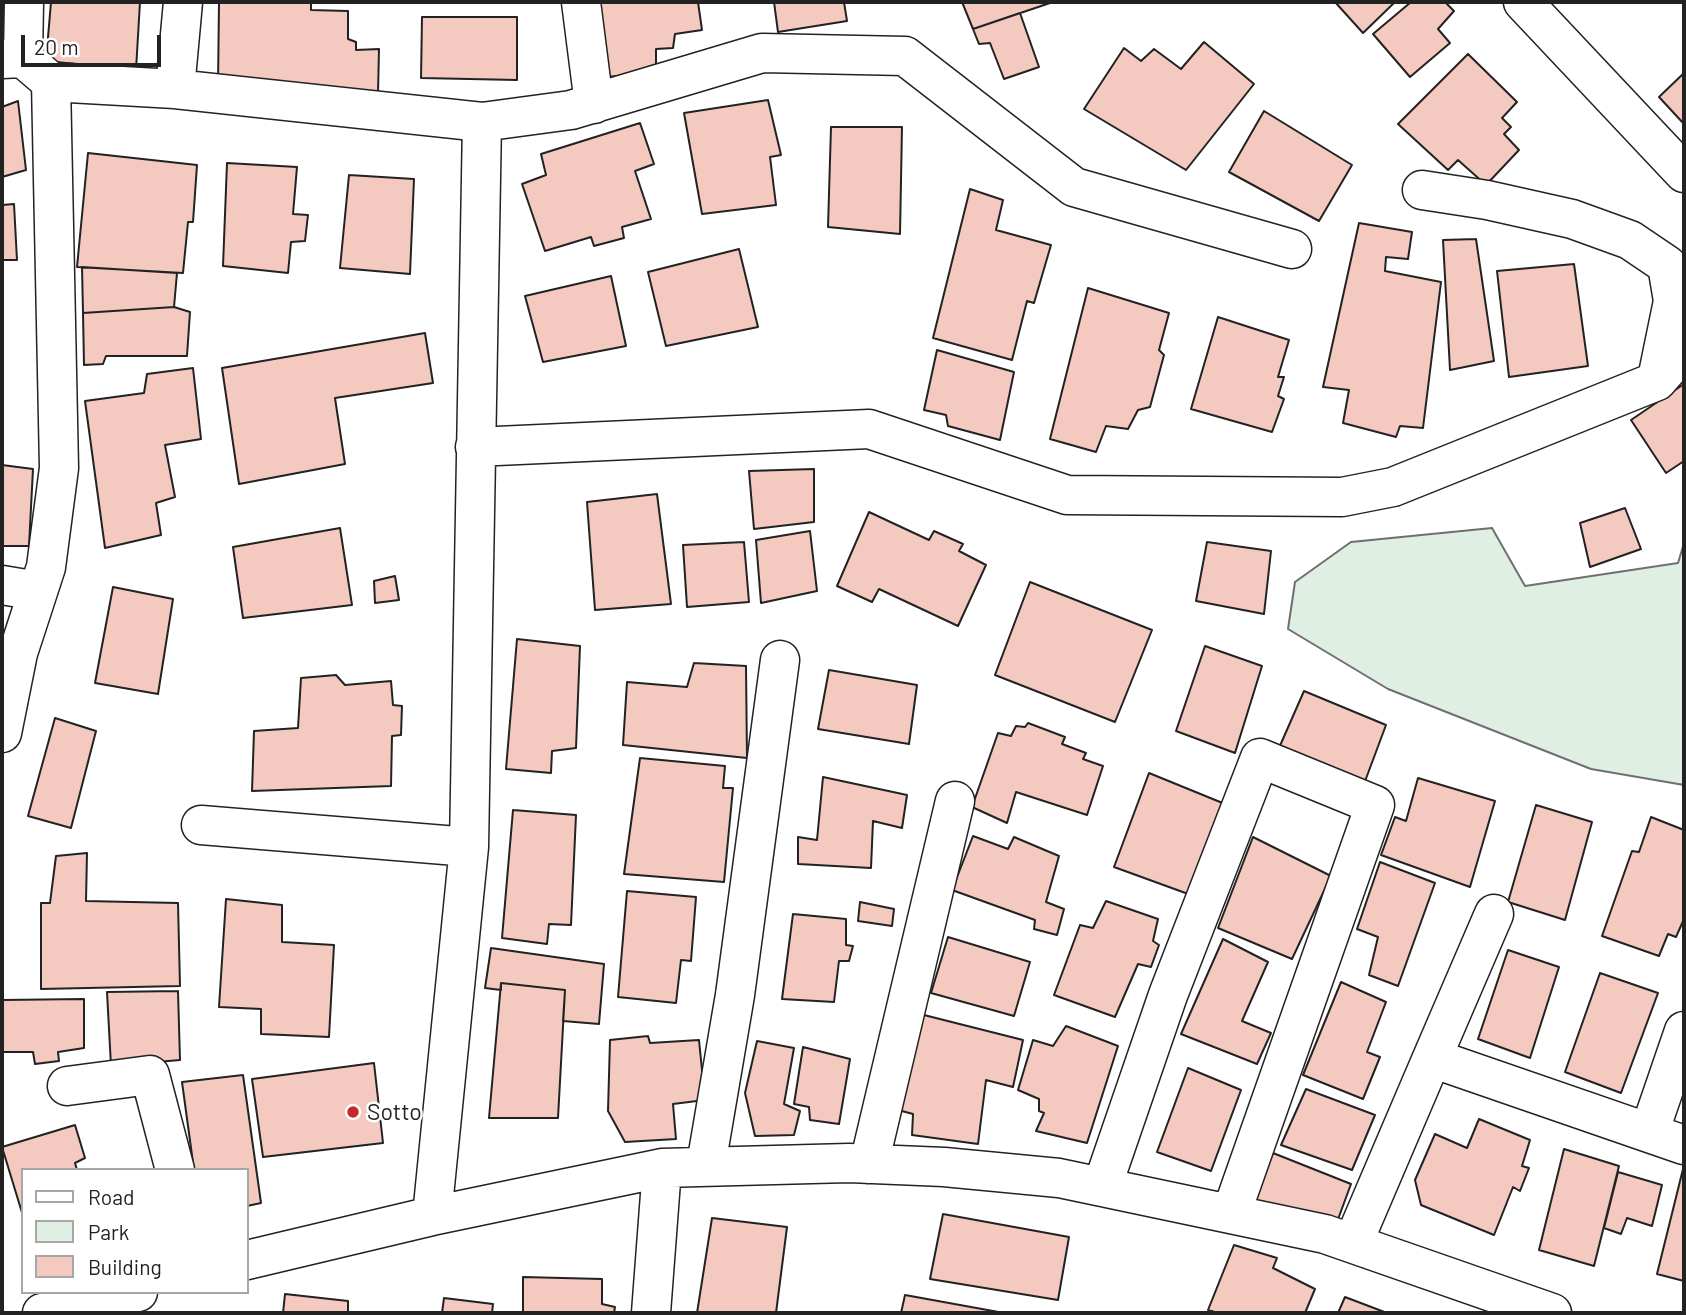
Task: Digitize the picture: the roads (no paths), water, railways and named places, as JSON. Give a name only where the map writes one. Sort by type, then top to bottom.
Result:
[{"type":"street","points":[[2,733],[18,653],[20,588],[46,567],[60,468],[25,67],[23,2]]},
{"type":"street","points":[[174,89],[183,2]]},
{"type":"street","points":[[580,2],[594,104]]},
{"type":"street","points":[[1523,2],[1684,173]]},
{"type":"street","points":[[25,67],[174,89],[482,121],[571,110],[762,53],[905,56],[1074,187],[1292,249]]},
{"type":"street","points":[[432,1216],[469,847],[482,121]]},
{"type":"street","points":[[1422,190],[1487,200],[1572,219],[1630,240],[1667,265],[1674,301],[1657,381]]},
{"type":"street","points":[[475,447],[869,429],[1067,495],[1342,497],[1393,487],[1657,381],[1684,350]]},
{"type":"street","points":[[706,1166],[735,995],[780,660]]},
{"type":"street","points":[[1102,1187],[1168,995],[1260,758],[1375,805],[1231,1214]]},
{"type":"street","points":[[869,1164],[955,801]]},
{"type":"street","points":[[201,825],[469,847]]},
{"type":"street","points":[[1353,1243],[1493,914]]},
{"type":"street","points":[[1432,1058],[1667,1139],[1684,1031]]},
{"type":"street","points":[[67,1086],[150,1075],[174,1168]]},
{"type":"street","points":[[248,1260],[432,1216],[662,1168],[869,1164],[944,1167],[1059,1178],[1325,1234],[1552,1313]]},
{"type":"street","points":[[651,1313],[662,1168]]},
{"type":"street","points":[[42,1313],[132,1294]]},
{"type":"place","name":"Sotto","points":[[353,1112]]}]
